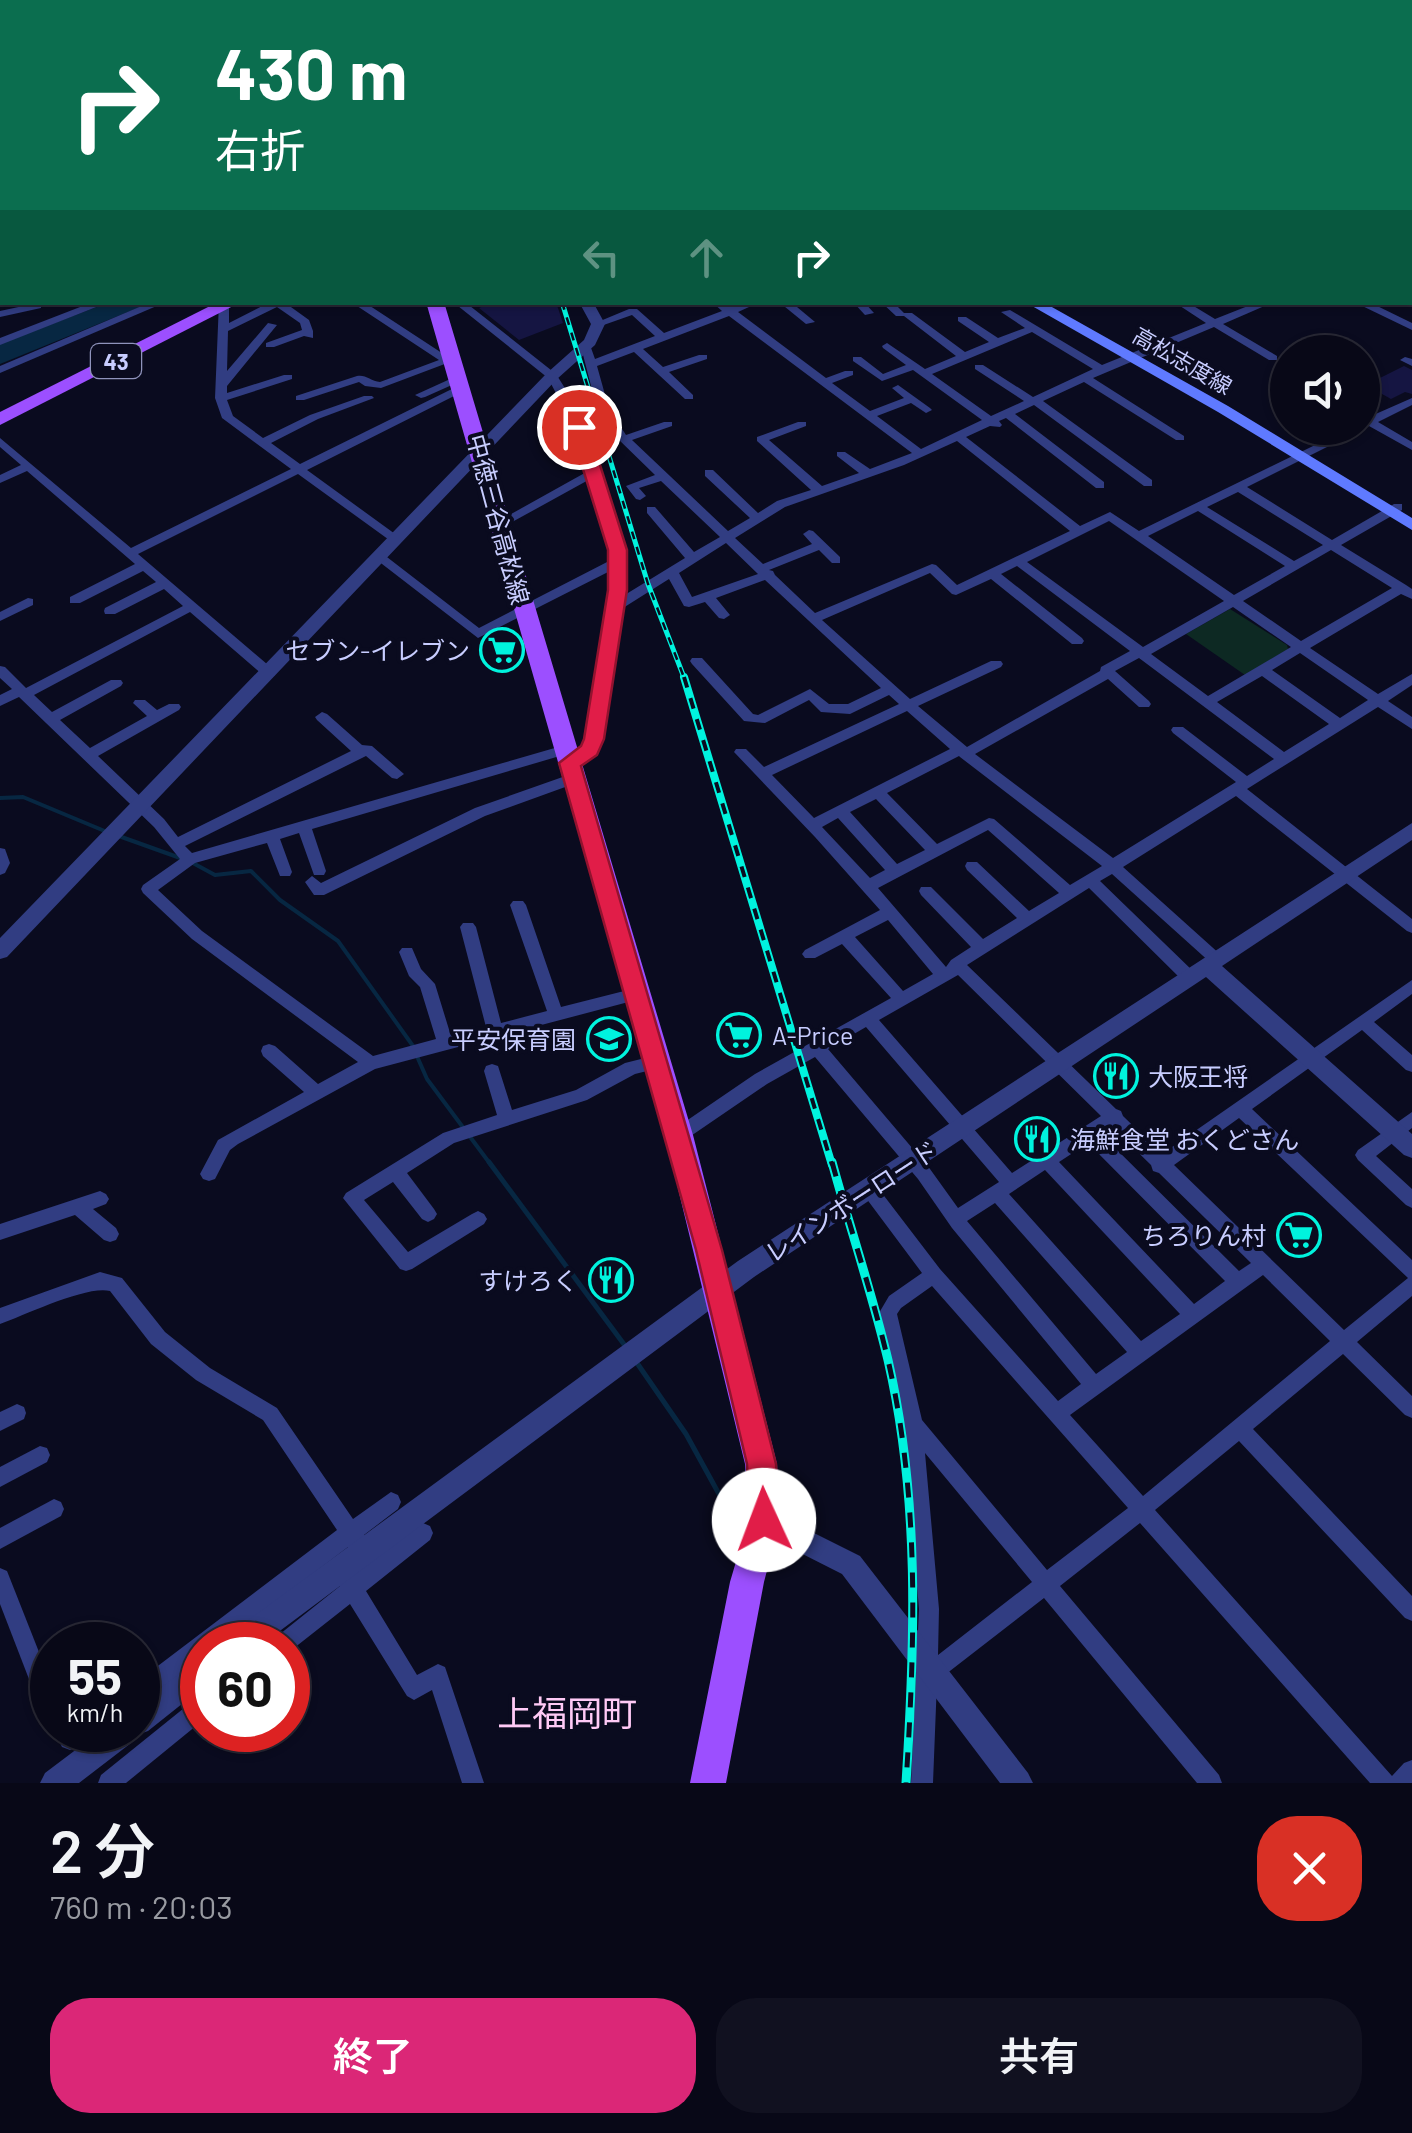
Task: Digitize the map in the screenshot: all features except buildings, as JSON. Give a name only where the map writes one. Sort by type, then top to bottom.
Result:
[{"type":"main road","name":"43","points":[[0,410],[222,305]]},
{"type":"main road","name":"43","points":[[0,418],[222,305]]},
{"type":"main road","name":"中徳三谷高松線","points":[[436,305],[679,1135],[762,1464],[764,1520],[747,1582],[708,1783]]},
{"type":"main road","name":"高松志度線","points":[[1038,305],[1135,354]]},
{"type":"main road","name":"高松志度線","points":[[1051,305],[1400,511],[1412,525]]},
{"type":"street","points":[[0,342],[96,305]]},
{"type":"street","points":[[0,370],[154,305]]},
{"type":"street","points":[[224,305],[221,392],[228,418],[396,539]]},
{"type":"street","points":[[223,330],[274,305]]},
{"type":"street","points":[[270,345],[308,333],[305,322],[281,305]]},
{"type":"street","points":[[360,305],[455,372]]},
{"type":"street","points":[[305,829],[319,890],[570,764],[590,750],[594,739],[616,606],[618,562],[595,472],[569,404],[552,376],[462,305]]},
{"type":"street","points":[[0,951],[552,376],[586,348],[596,335],[598,324],[588,305]]},
{"type":"street","points":[[722,305],[921,454]]},
{"type":"street","points":[[589,365],[748,305]]},
{"type":"street","points":[[788,305],[810,322]]},
{"type":"street","points":[[861,305],[869,313]]},
{"type":"street","points":[[890,305],[964,357]]},
{"type":"street","points":[[1184,305],[1270,356]]},
{"type":"street","points":[[616,606],[781,504],[995,424],[1006,413],[1101,369],[1262,305]]},
{"type":"street","points":[[1365,305],[1412,327]]},
{"type":"street","points":[[0,314],[37,306]]},
{"type":"street","points":[[598,324],[632,311],[663,337]]},
{"type":"street","points":[[1006,312],[1101,369]]},
{"type":"street","points":[[962,319],[998,343]]},
{"type":"street","points":[[221,392],[253,344],[272,325]]},
{"type":"street","points":[[842,396],[882,378],[964,357],[1033,328]]},
{"type":"street","points":[[636,348],[686,329]]},
{"type":"street","points":[[223,330],[253,344]]},
{"type":"street","points":[[887,346],[995,424]]},
{"type":"street","points":[[586,348],[603,409],[624,439],[909,705],[1113,866],[1204,968]]},
{"type":"street","points":[[636,348],[690,397]]},
{"type":"street","points":[[662,371],[703,356]]},
{"type":"street","points":[[857,359],[882,378]]},
{"type":"street","points":[[978,367],[1033,400],[1148,483]]},
{"type":"street","points":[[421,395],[455,372]]},
{"type":"street","points":[[300,398],[361,378],[380,385],[455,372]]},
{"type":"street","points":[[130,553],[298,468],[455,372]]},
{"type":"street","points":[[824,382],[849,373]]},
{"type":"street","points":[[221,392],[288,377]]},
{"type":"street","points":[[1084,377],[1180,438]]},
{"type":"street","points":[[898,388],[926,410]]},
{"type":"street","points":[[262,443],[368,398]]},
{"type":"street","points":[[869,416],[912,399]]},
{"type":"street","points":[[1380,417],[1412,401]]},
{"type":"street","points":[[1006,413],[1100,485]]},
{"type":"street","points":[[624,439],[668,424]]},
{"type":"street","points":[[802,424],[761,439],[819,490]]},
{"type":"street","points":[[1380,432],[1412,447]]},
{"type":"street","points":[[959,436],[1078,532]]},
{"type":"street","points":[[0,442],[269,674]]},
{"type":"street","points":[[1138,536],[1323,445]]},
{"type":"street","points":[[841,454],[868,473]]},
{"type":"street","points":[[0,479],[28,466]]},
{"type":"street","points":[[501,524],[595,472]]},
{"type":"street","points":[[710,472],[758,518]]},
{"type":"street","points":[[640,496],[632,486],[664,476]]},
{"type":"street","points":[[1237,486],[1407,592]]},
{"type":"street","points":[[1198,506],[1293,566]]},
{"type":"street","points":[[652,510],[692,558]]},
{"type":"street","points":[[815,824],[963,751],[1106,674],[1106,670],[1330,544],[1400,511]]},
{"type":"street","points":[[815,618],[932,568],[956,592],[1110,516],[1229,602],[1412,724]]},
{"type":"street","points":[[809,534],[836,560]]},
{"type":"street","points":[[690,602],[820,545]]},
{"type":"street","points":[[379,557],[478,634],[618,562]]},
{"type":"street","points":[[1018,562],[1285,760]]},
{"type":"street","points":[[76,600],[144,565]]},
{"type":"street","points":[[671,570],[700,615]]},
{"type":"street","points":[[994,575],[1076,641]]},
{"type":"street","points":[[110,611],[165,583]]},
{"type":"street","points":[[1207,702],[1407,592]]},
{"type":"street","points":[[707,596],[724,615]]},
{"type":"street","points":[[0,617],[28,602]]},
{"type":"street","points":[[0,701],[192,606]]},
{"type":"street","points":[[696,661],[749,718],[760,720],[810,694],[826,709],[850,708],[890,688]]},
{"type":"street","points":[[763,773],[996,664]]},
{"type":"street","points":[[0,670],[142,806],[190,859]]},
{"type":"street","points":[[1262,670],[1340,725]]},
{"type":"street","points":[[1106,674],[1144,704]]},
{"type":"street","points":[[679,1135],[760,1079],[952,971],[956,964],[1412,680]]},
{"type":"street","points":[[51,719],[116,683]]},
{"type":"street","points":[[140,703],[156,717]]},
{"type":"street","points":[[88,755],[174,707]]},
{"type":"street","points":[[322,717],[362,752]]},
{"type":"street","points":[[1178,730],[1412,927]]},
{"type":"street","points":[[176,844],[367,749],[397,774]]},
{"type":"street","points":[[741,752],[815,824],[889,912],[1060,1062],[1261,1266],[1412,1409]]},
{"type":"street","points":[[371,1063],[197,935],[148,889],[190,859],[570,764]]},
{"type":"street","points":[[878,792],[936,851]]},
{"type":"street","points":[[840,811],[896,871]]},
{"type":"street","points":[[866,886],[989,823],[1069,893]]},
{"type":"street","name":"レインボーロード","points":[[268,1622],[305,1594],[346,1578],[357,1541],[718,1289],[1412,830]]},
{"type":"street","points":[[272,837],[285,872]]},
{"type":"street","points":[[0,854],[4,864],[0,869]]},
{"type":"street","points":[[972,866],[1028,920]]},
{"type":"street","points":[[1090,880],[1204,968],[1311,1059],[1403,1126],[1412,1148]]},
{"type":"street","points":[[926,891],[982,948]]},
{"type":"street","points":[[518,905],[556,1015]]},
{"type":"street","points":[[810,954],[889,912]]},
{"type":"street","points":[[468,926],[494,1030]]},
{"type":"street","points":[[844,936],[902,1000]]},
{"type":"street","points":[[407,952],[427,984],[445,1042]]},
{"type":"street","points":[[1160,1166],[1412,986]]},
{"type":"street","points":[[209,1174],[224,1145],[371,1063],[636,994]]},
{"type":"street","points":[[869,1020],[962,1127],[1004,1188],[1140,1353]]},
{"type":"street","points":[[1364,1022],[1412,1064]]},
{"type":"street","points":[[818,1049],[1094,1386]]},
{"type":"street","points":[[269,1051],[317,1092]]},
{"type":"street","points":[[478,1219],[406,1263],[352,1198],[465,1132],[581,1096],[631,1068],[657,1062]]},
{"type":"street","points":[[492,1071],[506,1120]]},
{"type":"street","points":[[930,1668],[1142,1509],[1410,1286],[1241,1109]]},
{"type":"street","points":[[956,1220],[1115,1116]]},
{"type":"street","points":[[1403,1126],[1364,1155],[1412,1200]]},
{"type":"street","points":[[1090,1134],[1238,1282]]},
{"type":"street","points":[[1048,1161],[1193,1315]]},
{"type":"street","points":[[395,1171],[428,1214]]},
{"type":"street","points":[[869,1189],[934,1275],[1384,1783]]},
{"type":"street","points":[[0,1232],[100,1199]]},
{"type":"street","points":[[78,1207],[110,1234]]},
{"type":"street","points":[[1055,1414],[1261,1266]]},
{"type":"street","points":[[922,1783],[930,1610],[913,1424],[888,1312],[895,1302],[934,1275]]},
{"type":"street","points":[[0,1316],[85,1284],[110,1281],[122,1289],[158,1338],[203,1374],[270,1414],[357,1541]]},
{"type":"street","points":[[913,1424],[1211,1783]]},
{"type":"street","points":[[1240,1428],[1412,1612]]},
{"type":"street","points":[[0,1477],[40,1456]]},
{"type":"street","points":[[160,1679],[357,1541],[391,1502]]},
{"type":"street","points":[[0,1539],[54,1509]]},
{"type":"street","points":[[764,1520],[851,1564],[1018,1783]]},
{"type":"street","points":[[304,1622],[346,1578],[423,1532]]},
{"type":"street","points":[[0,1578],[30,1654]]},
{"type":"street","points":[[346,1578],[414,1689],[438,1674],[473,1783]]},
{"type":"street","points":[[109,1783],[180,1726]]},
{"type":"street","points":[[55,1783],[96,1752]]},
{"type":"street","points":[[1400,1783],[1412,1771]]},
{"type":"green space","points":[[1230,609],[1288,649],[1245,675],[1186,634]]},
{"type":"water","points":[[102,305],[145,305],[0,364],[0,344]]},
{"type":"waterway","points":[[0,798],[23,797],[107,832]]},
{"type":"waterway","points":[[116,835],[183,859]]},
{"type":"waterway","points":[[191,862],[215,875],[251,871],[280,900],[338,941],[413,1046]]},
{"type":"waterway","points":[[416,1054],[427,1079],[491,1165]]},
{"type":"waterway","points":[[489,1162],[626,1347]]},
{"type":"waterway","points":[[637,1363],[686,1434],[736,1525]]},
{"type":"railway","points":[[563,305],[648,584],[685,679]]},
{"type":"railway","points":[[685,679],[832,1165]]},
{"type":"railway","points":[[832,1162],[888,1360],[906,1465],[913,1624],[906,1783]]},
{"type":"place","name":"セブン-イレブン","points":[[502,650]]},
{"type":"place","name":"A-Price","points":[[739,1035]]},
{"type":"place","name":"平安保育園","points":[[609,1039]]},
{"type":"place","name":"大阪王将","points":[[1116,1076]]},
{"type":"place","name":"海鮮食堂 おくどさん","points":[[1037,1139]]},
{"type":"place","name":"ちろりん村","points":[[1299,1235]]},
{"type":"place","name":"すけろく","points":[[611,1280]]},
{"type":"district","name":"上福岡町","points":[[567,1712]]},
{"type":"route","points":[[579,427],[618,550],[618,590],[594,739],[590,750],[570,763],[709,1250],[762,1464],[764,1520]]}]
